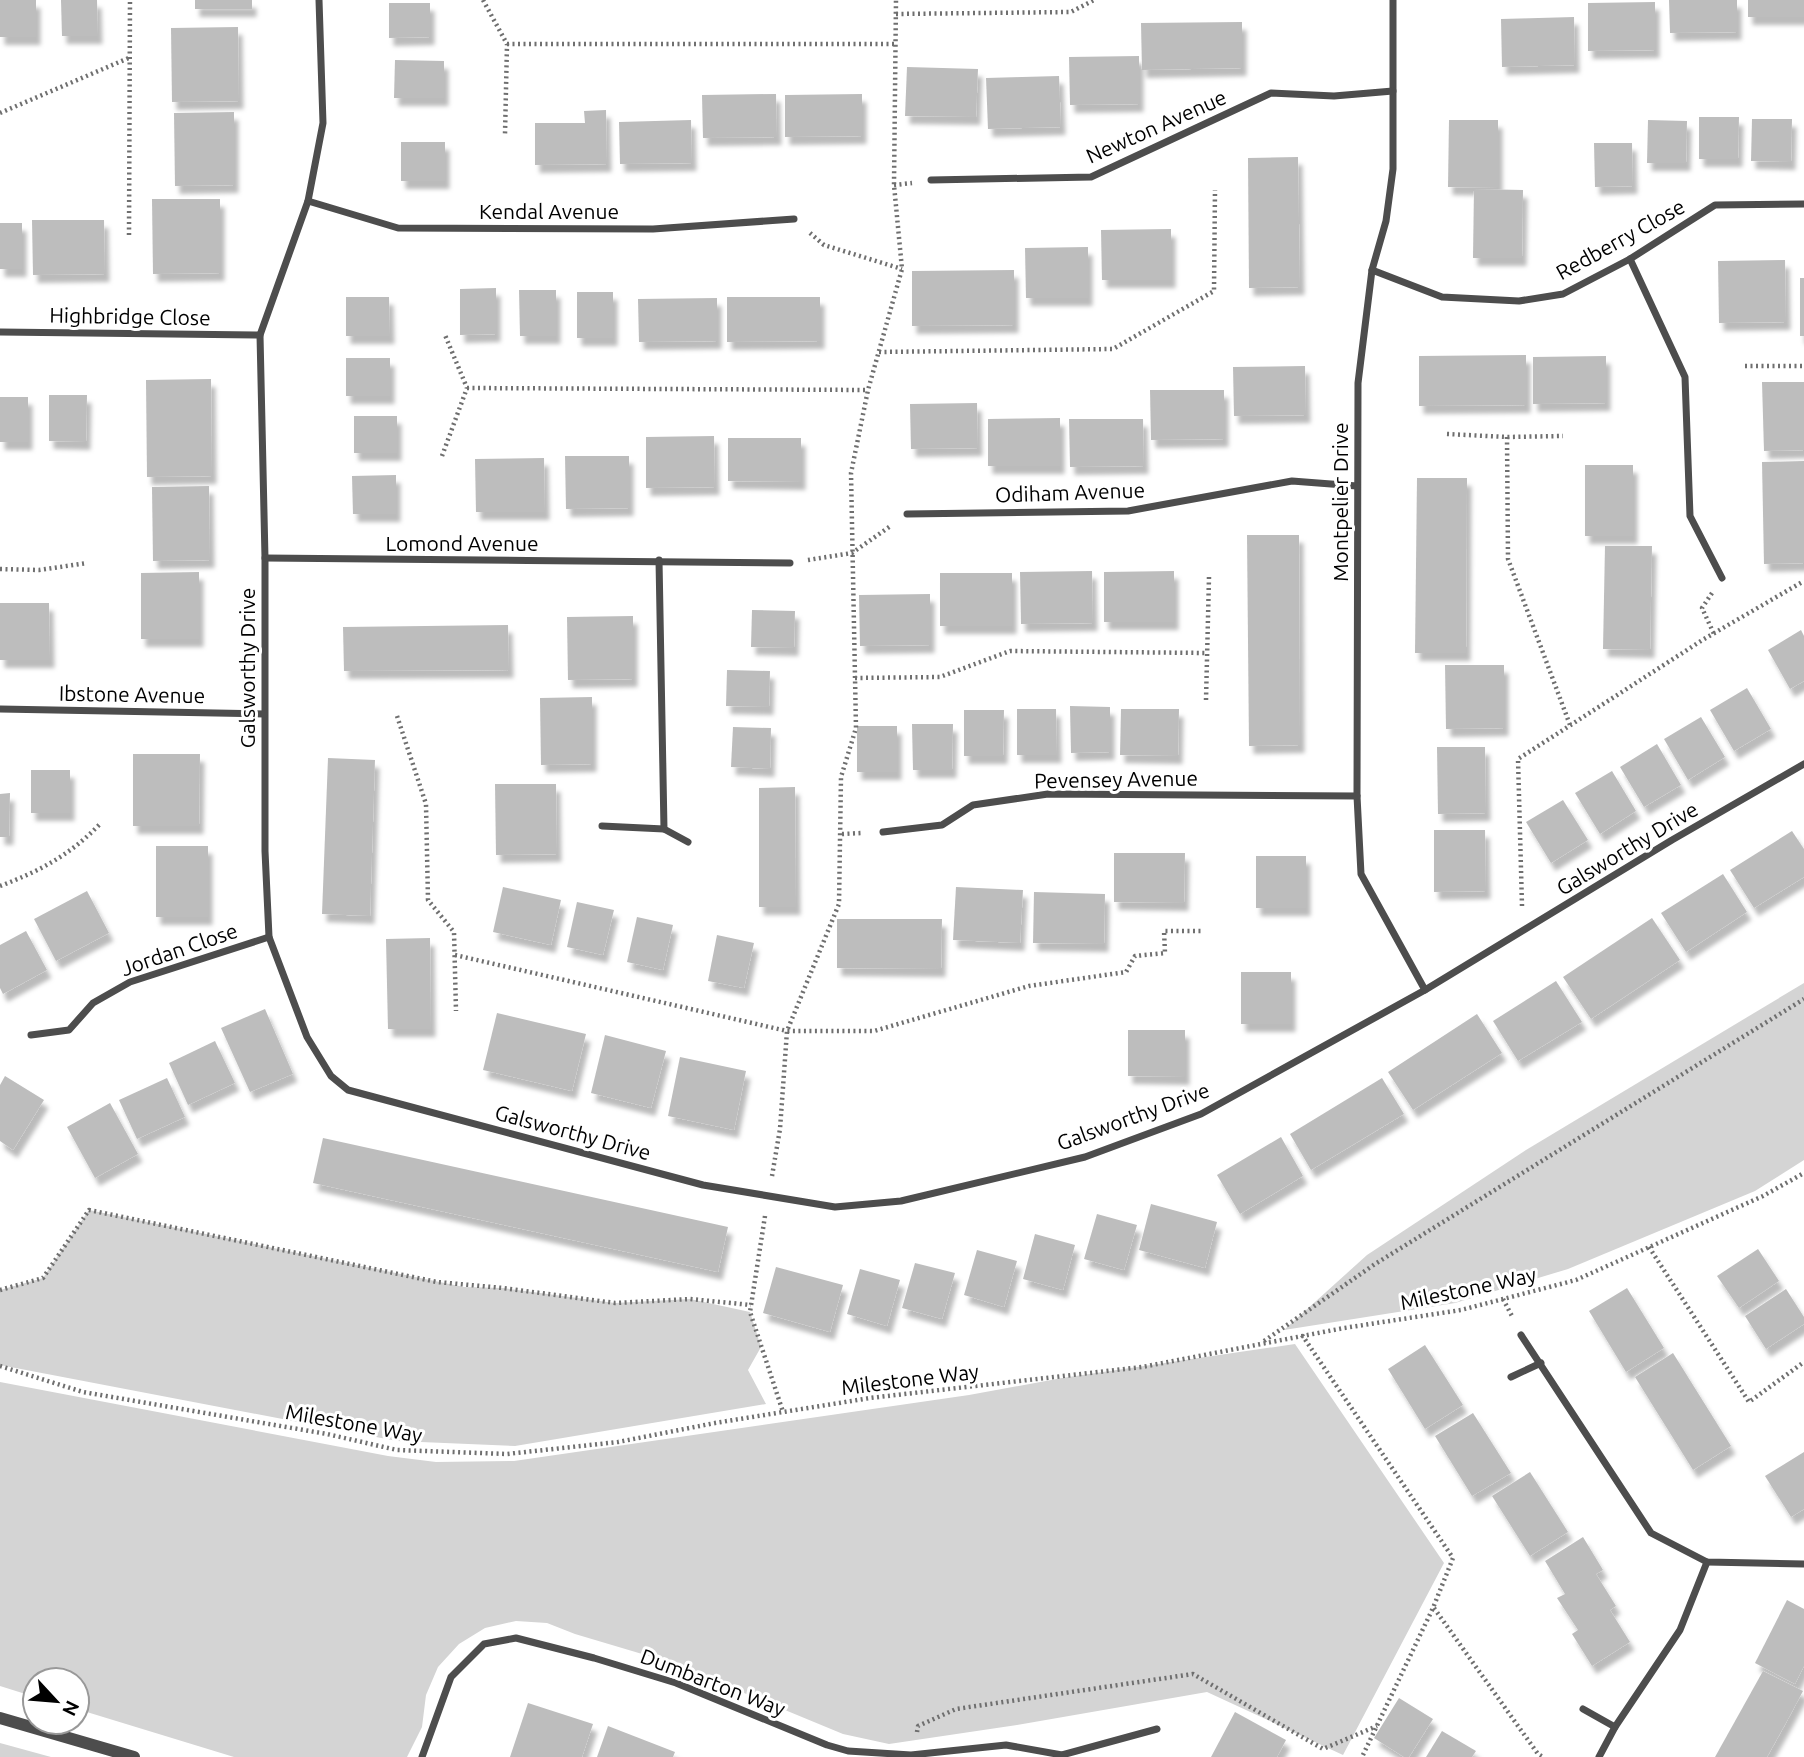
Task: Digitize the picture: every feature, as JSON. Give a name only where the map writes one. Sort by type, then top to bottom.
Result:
[{"type":"street","name":"Galsworthy Drive","points":[[320,0],[323,123],[308,201],[260,335],[265,558],[265,851],[269,937],[307,1037],[331,1076],[348,1090],[703,1185],[835,1207],[901,1201],[1085,1157],[1201,1114],[1425,990],[1672,840],[1804,764]]},
{"type":"street","name":"Montpelier Drive","points":[[1393,0],[1394,169],[1386,221],[1372,270],[1358,383],[1357,796],[1361,874],[1425,990]]},
{"type":"street","name":"Newton Avenue","points":[[931,180],[1091,177],[1271,93],[1334,96],[1393,91]]},
{"type":"street","name":"Kendal Avenue","points":[[308,201],[398,228],[653,229],[794,219]]},
{"type":"street","name":"Redberry Close","points":[[1372,270],[1442,297],[1519,301],[1563,293],[1630,259],[1715,205],[1804,204]]},
{"type":"street","points":[[1630,259],[1685,377],[1690,516],[1722,578]]},
{"type":"street","name":"Highbridge Close","points":[[0,332],[260,335]]},
{"type":"street","name":"Odiham Avenue","points":[[907,514],[1128,511],[1293,481],[1357,486]]},
{"type":"street","name":"Lomond Avenue","points":[[265,558],[446,562],[659,560],[790,563]]},
{"type":"street","points":[[659,560],[664,829]]},
{"type":"street","name":"Ibstone Avenue","points":[[0,709],[264,714]]},
{"type":"street","name":"Pevensey Avenue","points":[[883,832],[943,825],[973,805],[1048,794],[1357,796]]},
{"type":"street","points":[[602,826],[664,829],[688,842]]},
{"type":"street","name":"Jordan Close","points":[[31,1035],[69,1030],[93,1003],[130,982],[269,937]]},
{"type":"street","points":[[1521,1335],[1651,1533],[1707,1562],[1804,1564]]},
{"type":"street","points":[[1511,1377],[1541,1363]]},
{"type":"street","points":[[1599,1757],[1615,1727],[1680,1630],[1707,1562]]},
{"type":"street","name":"Dumbarton Way","points":[[422,1757],[451,1677],[484,1644],[516,1637],[676,1683],[848,1751],[911,1755],[1006,1745],[1062,1756],[1157,1729]]},
{"type":"street","points":[[1583,1709],[1615,1727]]},
{"type":"street","points":[[0,1718],[134,1757]]},
{"type":"path","points":[[129,234],[130,0]]},
{"type":"path","points":[[483,0],[507,44],[505,134]]},
{"type":"path","points":[[783,1412],[750,1312],[780,1129],[788,1031],[839,904],[841,777],[856,728],[851,473],[868,390],[902,269],[894,188],[896,0]]},
{"type":"path","points":[[895,14],[1071,12],[1094,0]]},
{"type":"path","points":[[507,44],[895,44]]},
{"type":"path","points":[[0,113],[131,57]]},
{"type":"path","points":[[879,352],[1113,349],[1214,291],[1215,190]]},
{"type":"path","points":[[794,219],[824,245],[902,269]]},
{"type":"path","points":[[442,456],[467,388],[445,335]]},
{"type":"path","points":[[1745,366],[1804,366]]},
{"type":"path","points":[[467,388],[868,390]]},
{"type":"path","points":[[1447,434],[1563,436]]},
{"type":"path","points":[[1507,437],[1508,559],[1570,726]]},
{"type":"path","points":[[790,563],[852,553],[907,514]]},
{"type":"path","points":[[0,569],[39,570],[88,563]]},
{"type":"path","points":[[1206,700],[1209,577]]},
{"type":"path","points":[[1714,634],[1702,608],[1722,578]]},
{"type":"path","points":[[1522,931],[1518,759],[1714,634],[1804,581]]},
{"type":"path","points":[[855,678],[940,677],[1010,651],[1206,653]]},
{"type":"path","points":[[397,716],[426,804],[428,900],[454,933],[456,1011]]},
{"type":"path","points":[[0,886],[36,872],[80,845],[100,824]]},
{"type":"path","points":[[455,955],[788,1031],[874,1031],[1029,986],[1126,972],[1135,956],[1165,953],[1164,931],[1202,931]]},
{"type":"path","points":[[1261,1343],[1375,1264],[1804,999]]},
{"type":"path","name":"Milestone Way","points":[[0,1366],[83,1392],[327,1434],[397,1450],[507,1454],[618,1441],[870,1398],[1142,1367],[1302,1335],[1461,1310],[1576,1280],[1763,1196],[1804,1173]]},
{"type":"path","points":[[0,1290],[43,1278],[89,1210],[437,1282],[615,1303],[690,1299],[751,1305]]},
{"type":"path","points":[[1649,1247],[1749,1402],[1804,1362]]},
{"type":"path","points":[[1302,1335],[1453,1559],[1433,1608],[1362,1757]]},
{"type":"path","points":[[1433,1608],[1538,1754],[1543,1757]]},
{"type":"path","points":[[911,1755],[918,1726],[956,1709],[1193,1674],[1323,1749],[1377,1726]]},
{"type":"shaded area","points":[[1804,983],[1804,1160],[1755,1191],[1568,1269],[1455,1303],[1284,1330],[1367,1255],[1526,1150]]},
{"type":"shaded area","points":[[89,1210],[464,1287],[503,1288],[615,1303],[690,1299],[750,1312],[761,1347],[748,1370],[766,1404],[515,1446],[397,1441],[0,1365],[0,1290],[43,1278]]},
{"type":"shaded area","points":[[1295,1344],[1444,1563],[1343,1755],[1207,1692],[889,1744],[843,1734],[669,1662],[547,1623],[516,1621],[485,1628],[459,1644],[438,1667],[426,1695],[422,1727],[407,1757],[234,1757],[91,1713],[91,1666],[21,1666],[21,1693],[0,1686],[0,1382],[388,1456],[436,1462],[514,1461],[969,1395],[1062,1378]]},
{"type":"shaded area","points":[[0,1743],[51,1757],[0,1757]]},
{"type":"building","points":[[0,0],[36,0],[36,37],[0,37]]},
{"type":"building","points":[[61,0],[97,0],[98,36],[62,36]]},
{"type":"building","points":[[195,0],[252,0],[252,9],[195,9]]},
{"type":"building","points":[[1669,0],[1737,0],[1737,32],[1670,33]]},
{"type":"building","points":[[1748,0],[1804,0],[1804,17],[1748,17]]},
{"type":"building","points":[[1655,2],[1655,50],[1588,51],[1588,3]]},
{"type":"building","points":[[389,3],[430,3],[430,37],[389,38]]},
{"type":"building","points":[[1574,17],[1575,65],[1502,67],[1501,19]]},
{"type":"building","points":[[1242,22],[1242,68],[1142,70],[1141,23]]},
{"type":"building","points":[[238,27],[239,101],[172,102],[171,28]]},
{"type":"building","points":[[1139,56],[1139,104],[1070,105],[1069,57]]},
{"type":"building","points":[[395,60],[444,61],[444,98],[394,98]]},
{"type":"building","points":[[907,67],[978,69],[976,117],[905,116]]},
{"type":"building","points":[[1059,76],[1061,127],[988,129],[986,78]]},
{"type":"building","points":[[776,94],[777,137],[703,138],[702,95]]},
{"type":"building","points":[[862,94],[862,136],[785,137],[785,95]]},
{"type":"building","points":[[606,110],[607,164],[535,165],[535,123],[585,123],[584,111]]},
{"type":"building","points":[[234,112],[234,185],[175,186],[174,113]]},
{"type":"building","points":[[1699,117],[1739,117],[1738,159],[1699,159]]},
{"type":"building","points":[[1752,119],[1792,119],[1791,162],[1751,161]]},
{"type":"building","points":[[691,120],[692,163],[620,164],[619,122]]},
{"type":"building","points":[[1449,120],[1498,120],[1498,188],[1448,187]]},
{"type":"building","points":[[1648,120],[1687,121],[1686,163],[1647,163]]},
{"type":"building","points":[[401,142],[445,142],[445,181],[401,181]]},
{"type":"building","points":[[1594,143],[1632,143],[1633,186],[1595,187]]},
{"type":"building","points":[[1298,157],[1300,287],[1249,288],[1248,158]]},
{"type":"building","points":[[1474,189],[1523,190],[1522,258],[1473,258]]},
{"type":"building","points":[[152,199],[220,199],[220,273],[153,274]]},
{"type":"building","points":[[32,220],[104,220],[105,274],[33,275]]},
{"type":"building","points":[[0,223],[22,223],[22,269],[0,269]]},
{"type":"building","points":[[1171,229],[1171,280],[1102,280],[1101,230]]},
{"type":"building","points":[[1088,247],[1088,298],[1026,298],[1025,248]]},
{"type":"building","points":[[1785,260],[1786,322],[1719,323],[1718,261]]},
{"type":"building","points":[[1014,270],[1014,325],[912,326],[912,271]]},
{"type":"building","points":[[1800,278],[1804,278],[1804,336],[1800,336]]},
{"type":"building","points":[[496,288],[496,334],[460,335],[460,289]]},
{"type":"building","points":[[519,290],[556,290],[556,336],[520,336]]},
{"type":"building","points":[[577,292],[613,292],[613,338],[577,338]]},
{"type":"building","points":[[346,297],[389,297],[390,336],[346,336]]},
{"type":"building","points":[[727,297],[820,297],[820,341],[727,342]]},
{"type":"building","points":[[717,298],[717,341],[639,342],[638,299]]},
{"type":"building","points":[[1526,355],[1526,405],[1419,406],[1419,356]]},
{"type":"building","points":[[1606,356],[1606,403],[1533,404],[1533,357]]},
{"type":"building","points":[[346,358],[390,358],[390,396],[346,396]]},
{"type":"building","points":[[1305,366],[1306,415],[1234,416],[1233,367]]},
{"type":"building","points":[[211,379],[212,476],[147,477],[146,380]]},
{"type":"building","points":[[1762,382],[1804,382],[1804,450],[1764,451]]},
{"type":"building","points":[[1150,390],[1224,390],[1224,439],[1151,440]]},
{"type":"building","points":[[49,395],[87,395],[86,442],[49,441]]},
{"type":"building","points":[[0,397],[28,397],[28,442],[0,442]]},
{"type":"building","points":[[977,403],[978,448],[911,449],[910,404]]},
{"type":"building","points":[[354,416],[397,416],[397,453],[354,453]]},
{"type":"building","points":[[1060,418],[1060,466],[988,466],[988,419]]},
{"type":"building","points":[[1069,419],[1143,419],[1144,466],[1070,467]]},
{"type":"building","points":[[714,436],[715,487],[646,488],[646,437]]},
{"type":"building","points":[[728,438],[801,438],[801,482],[728,481]]},
{"type":"building","points":[[565,456],[629,456],[629,508],[566,509]]},
{"type":"building","points":[[544,458],[545,512],[476,512],[475,459]]},
{"type":"building","points":[[1804,461],[1804,563],[1764,564],[1762,462]]},
{"type":"building","points":[[1585,465],[1633,465],[1633,536],[1585,536]]},
{"type":"building","points":[[396,475],[396,514],[353,514],[352,476]]},
{"type":"building","points":[[1417,478],[1467,478],[1466,653],[1415,653]]},
{"type":"building","points":[[209,486],[210,560],[153,561],[152,487]]},
{"type":"building","points":[[1247,535],[1299,535],[1300,745],[1249,746]]},
{"type":"building","points":[[1605,546],[1652,546],[1650,650],[1603,649]]},
{"type":"building","points":[[1092,571],[1093,623],[1021,624],[1020,572]]},
{"type":"building","points":[[1174,571],[1174,622],[1104,622],[1104,572]]},
{"type":"building","points":[[199,572],[199,639],[141,639],[141,573]]},
{"type":"building","points":[[940,573],[1012,573],[1012,626],[940,626]]},
{"type":"building","points":[[930,594],[930,645],[860,646],[859,595]]},
{"type":"building","points":[[0,603],[49,603],[50,660],[0,660]]},
{"type":"building","points":[[752,610],[795,611],[794,648],[751,647]]},
{"type":"building","points":[[633,616],[633,679],[568,680],[567,617]]},
{"type":"building","points":[[508,625],[509,670],[344,671],[343,627]]},
{"type":"building","points":[[1801,630],[1804,636],[1804,681],[1790,689],[1768,650]]},
{"type":"building","points":[[1445,665],[1504,665],[1504,728],[1446,729]]},
{"type":"building","points":[[727,670],[770,671],[769,707],[726,706]]},
{"type":"building","points":[[1747,688],[1771,729],[1734,751],[1710,710]]},
{"type":"building","points":[[592,697],[592,764],[541,765],[540,698]]},
{"type":"building","points":[[1070,706],[1110,707],[1110,752],[1071,753]]},
{"type":"building","points":[[1017,709],[1056,709],[1057,755],[1017,755]]},
{"type":"building","points":[[1121,709],[1179,709],[1178,756],[1120,755]]},
{"type":"building","points":[[964,710],[1004,710],[1003,756],[964,756]]},
{"type":"building","points":[[1701,717],[1725,757],[1688,780],[1664,739]]},
{"type":"building","points":[[912,724],[953,724],[952,770],[913,770]]},
{"type":"building","points":[[857,726],[897,726],[897,772],[857,772]]},
{"type":"building","points":[[733,727],[771,728],[770,769],[731,767]]},
{"type":"building","points":[[1657,744],[1681,785],[1644,807],[1620,767]]},
{"type":"building","points":[[1437,747],[1485,747],[1486,813],[1438,814]]},
{"type":"building","points":[[133,754],[200,754],[199,826],[133,826]]},
{"type":"building","points":[[328,758],[375,760],[370,916],[322,914]]},
{"type":"building","points":[[31,770],[70,770],[70,813],[31,813]]},
{"type":"building","points":[[1612,771],[1636,811],[1600,834],[1575,793]]},
{"type":"building","points":[[495,784],[556,784],[557,854],[496,855]]},
{"type":"building","points":[[795,787],[796,907],[759,907],[759,788]]},
{"type":"building","points":[[10,793],[9,837],[0,837],[0,794]]},
{"type":"building","points":[[1563,800],[1588,840],[1551,863],[1526,822]]},
{"type":"building","points":[[1434,830],[1485,830],[1486,891],[1434,892]]},
{"type":"building","points":[[1792,831],[1804,849],[1804,877],[1754,908],[1730,870]]},
{"type":"building","points":[[156,846],[208,846],[208,917],[156,917]]},
{"type":"building","points":[[1114,853],[1185,853],[1184,903],[1114,902]]},
{"type":"building","points":[[1256,856],[1306,856],[1306,908],[1256,908]]},
{"type":"building","points":[[1723,874],[1747,912],[1686,952],[1661,913]]},
{"type":"building","points":[[503,887],[561,900],[551,945],[493,932]]},
{"type":"building","points":[[956,887],[1023,890],[1020,943],[953,940]]},
{"type":"building","points":[[87,891],[109,933],[56,961],[34,919]]},
{"type":"building","points":[[1034,892],[1105,894],[1104,944],[1033,943]]},
{"type":"building","points":[[577,902],[614,910],[603,955],[567,947]]},
{"type":"building","points":[[637,917],[673,925],[663,970],[627,962]]},
{"type":"building","points":[[1652,918],[1680,960],[1591,1019],[1563,977]]},
{"type":"building","points":[[837,919],[942,919],[941,969],[837,968]]},
{"type":"building","points":[[26,931],[47,970],[3,994],[0,988],[0,945]]},
{"type":"building","points":[[717,935],[754,943],[744,988],[708,981]]},
{"type":"building","points":[[430,938],[431,1029],[388,1029],[386,939]]},
{"type":"building","points":[[1241,972],[1291,972],[1291,1024],[1241,1024]]},
{"type":"building","points":[[1556,981],[1582,1022],[1518,1061],[1493,1021]]},
{"type":"building","points":[[265,1009],[293,1074],[250,1092],[221,1028]]},
{"type":"building","points":[[497,1013],[586,1034],[572,1091],[483,1070]]},
{"type":"building","points":[[1477,1014],[1502,1053],[1413,1110],[1388,1072]]},
{"type":"building","points":[[1128,1030],[1185,1030],[1185,1077],[1128,1076]]},
{"type":"building","points":[[605,1035],[666,1051],[651,1108],[591,1093]]},
{"type":"building","points":[[215,1041],[235,1083],[188,1105],[169,1063]]},
{"type":"building","points":[[680,1057],[746,1071],[734,1130],[668,1116]]},
{"type":"building","points":[[5,1076],[44,1100],[13,1150],[0,1141],[0,1085]]},
{"type":"building","points":[[167,1078],[185,1117],[137,1139],[119,1100]]},
{"type":"building","points":[[1382,1078],[1404,1114],[1311,1170],[1290,1134]]},
{"type":"building","points":[[110,1103],[138,1154],[95,1178],[67,1127]]},
{"type":"building","points":[[1281,1137],[1303,1176],[1240,1214],[1217,1175]]},
{"type":"building","points":[[323,1138],[728,1227],[718,1272],[313,1183]]},
{"type":"building","points":[[1151,1204],[1217,1222],[1205,1268],[1139,1250]]},
{"type":"building","points":[[1097,1214],[1137,1225],[1124,1270],[1084,1259]]},
{"type":"building","points":[[1035,1234],[1075,1245],[1063,1290],[1023,1279]]},
{"type":"building","points":[[1758,1249],[1779,1281],[1739,1308],[1717,1276]]},
{"type":"building","points":[[977,1250],[1017,1261],[1004,1307],[964,1295]]},
{"type":"building","points":[[915,1263],[955,1273],[942,1319],[902,1308]]},
{"type":"building","points":[[776,1267],[843,1285],[830,1332],[763,1313]]},
{"type":"building","points":[[860,1269],[900,1280],[887,1326],[847,1314]]},
{"type":"building","points":[[1627,1288],[1664,1348],[1626,1372],[1589,1311]]},
{"type":"building","points":[[1786,1289],[1804,1317],[1804,1324],[1766,1349],[1745,1316]]},
{"type":"building","points":[[1425,1345],[1463,1405],[1425,1429],[1388,1369]]},
{"type":"building","points":[[1673,1353],[1731,1446],[1693,1470],[1635,1377]]},
{"type":"building","points":[[1473,1413],[1511,1473],[1472,1496],[1435,1436]]},
{"type":"building","points":[[1804,1452],[1804,1509],[1791,1517],[1765,1476]]},
{"type":"building","points":[[1530,1472],[1568,1532],[1530,1556],[1492,1496]]},
{"type":"building","points":[[1583,1537],[1603,1570],[1596,1574],[1616,1606],[1610,1610],[1630,1642],[1592,1666],[1572,1634],[1578,1630],[1557,1598],[1565,1594],[1545,1561]]},
{"type":"building","points":[[1787,1600],[1804,1609],[1804,1666],[1795,1684],[1755,1663]]},
{"type":"building","points":[[1763,1671],[1803,1691],[1767,1757],[1715,1757]]},
{"type":"building","points":[[1399,1698],[1433,1719],[1409,1757],[1404,1757],[1374,1738]]},
{"type":"building","points":[[528,1703],[593,1724],[582,1757],[510,1757]]},
{"type":"building","points":[[1235,1712],[1286,1740],[1277,1757],[1211,1757]]},
{"type":"building","points":[[608,1726],[675,1752],[673,1757],[597,1757]]},
{"type":"building","points":[[1442,1731],[1476,1751],[1472,1757],[1426,1757]]}]
